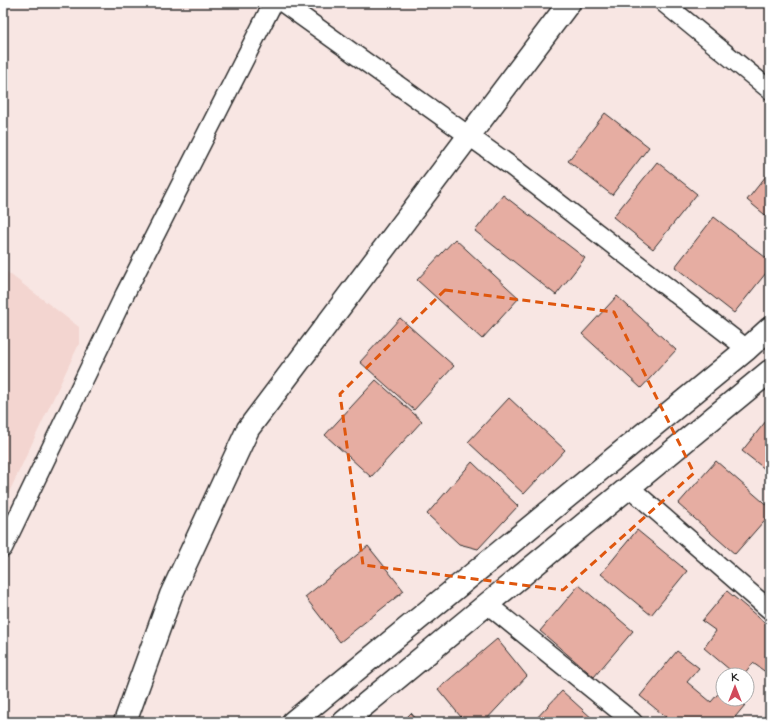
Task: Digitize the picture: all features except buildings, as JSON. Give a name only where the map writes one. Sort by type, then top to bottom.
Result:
[{"type":"street","points":[[3,548],[125,294],[273,3]]},
{"type":"street","points":[[283,3],[511,166],[747,349],[770,370],[344,722]]},
{"type":"street","points":[[125,722],[171,594],[248,429],[569,3]]},
{"type":"street","points":[[664,3],[770,90]]},
{"type":"street","points":[[293,722],[769,330]]},
{"type":"street","points":[[629,487],[770,610]]},
{"type":"street","points":[[487,604],[633,722]]},
{"type":"highlighted area","points":[[445,290],[614,312],[694,473],[563,590],[363,565],[340,394]]},
{"type":"shaded area","points":[[3,269],[79,327],[79,344],[3,505]]}]
